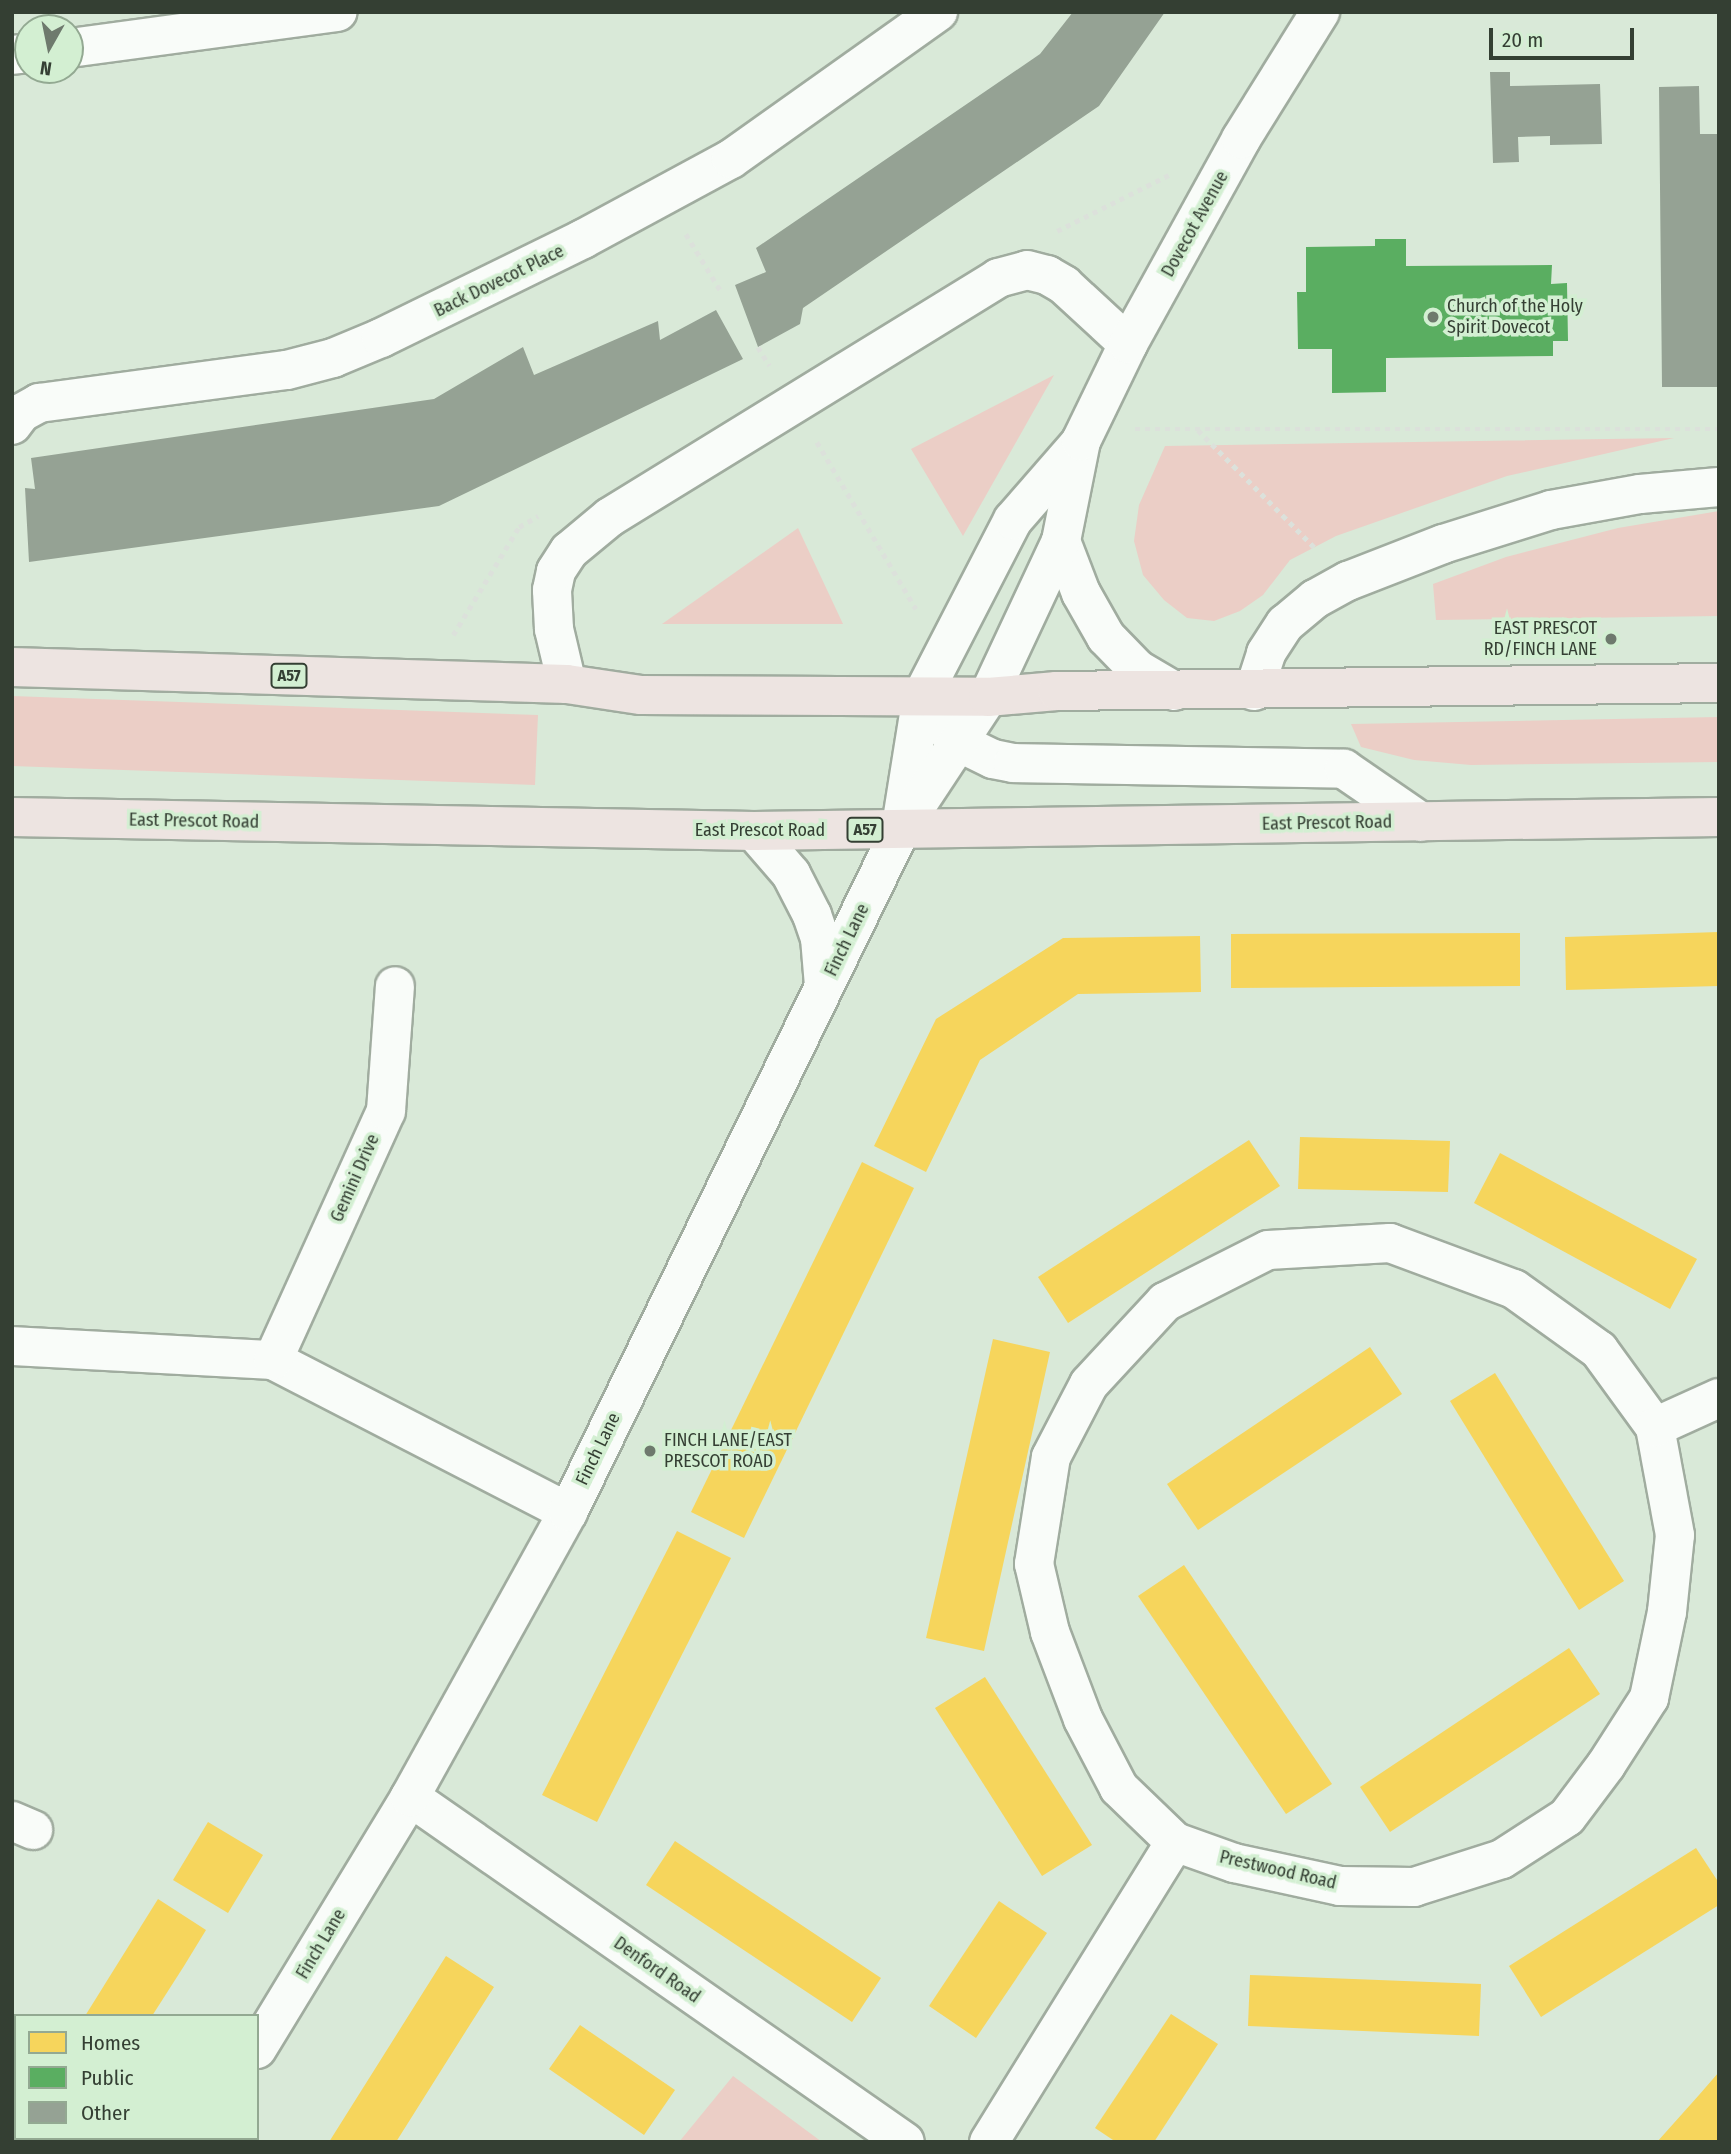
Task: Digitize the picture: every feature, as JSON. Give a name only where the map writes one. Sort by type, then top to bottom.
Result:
[{"type":"highway","name":"A57","points":[[12,667],[566,684],[641,695],[988,697],[1057,691],[1254,691],[1719,683]]},
{"type":"highway","name":"East Prescot Road","points":[[12,817],[754,831],[1719,817]]},
{"type":"street","points":[[84,46],[338,12]]},
{"type":"street","name":"Back Dovecot Place","points":[[12,425],[21,413],[39,403],[287,370],[333,358],[476,293],[731,159],[938,12]]},
{"type":"street","name":"Dovecot Avenue","points":[[988,697],[1061,541],[1084,435],[1128,345],[1241,139],[1320,12]]},
{"type":"street","points":[[566,684],[554,629],[552,590],[552,581],[565,555],[610,517],[998,278],[1027,270],[1047,275],[1063,285],[1128,345]]},
{"type":"street","name":"Dovecot Avenue","points":[[922,696],[1013,520],[1084,435]]},
{"type":"street","points":[[1254,691],[1266,653],[1286,624],[1315,599],[1348,581],[1443,544],[1551,510],[1640,494],[1719,487]]},
{"type":"street","points":[[1061,541],[1081,593],[1106,637],[1137,669],[1174,691]]},
{"type":"street","points":[[922,696],[931,714],[958,742],[984,756],[1013,763],[1344,769],[1421,822]]},
{"type":"street","name":"Finch Lane","points":[[901,829],[922,696]]},
{"type":"street","name":"Finch Lane","points":[[259,2046],[410,1797],[568,1512],[901,829],[988,697]]},
{"type":"street","points":[[754,831],[790,874],[812,915],[820,938],[824,986]]},
{"type":"street","name":"Gemini Drive","points":[[273,1360],[386,1111],[395,986]]},
{"type":"street","points":[[989,2142],[1175,1842],[1119,1788],[1083,1719],[1050,1632],[1034,1564],[1051,1457],[1089,1384],[1165,1302],[1268,1250],[1390,1244],[1514,1289],[1599,1350],[1655,1427],[1719,1398]]},
{"type":"street","points":[[12,1346],[273,1360],[568,1512]]},
{"type":"street","name":"Prestwood Road","points":[[1175,1842],[1234,1863],[1340,1886],[1414,1887],[1502,1859],[1567,1817],[1606,1765],[1649,1699],[1667,1612],[1675,1535],[1655,1427]]},
{"type":"street","name":"Denford Road","points":[[410,1797],[905,2142]]},
{"type":"path","points":[[662,197],[722,293]]},
{"type":"path","points":[[758,348],[794,403],[916,610]]},
{"type":"path","points":[[1197,429],[1348,581]]},
{"type":"path","points":[[1084,435],[1197,429],[1719,429]]},
{"type":"shaded area","points":[[1054,375],[963,536],[911,449]]},
{"type":"shaded area","points":[[1674,438],[1507,476],[1336,536],[1290,560],[1263,595],[1240,611],[1214,621],[1187,618],[1164,600],[1143,575],[1134,541],[1139,505],[1165,446]]},
{"type":"shaded area","points":[[1719,511],[1719,616],[1436,620],[1433,584],[1506,557],[1618,528]]},
{"type":"shaded area","points":[[798,528],[843,624],[662,624]]},
{"type":"shaded area","points":[[12,696],[538,715],[535,785],[12,766]]},
{"type":"shaded area","points":[[1719,717],[1719,762],[1471,765],[1414,760],[1361,747],[1351,724]]},
{"type":"shaded area","points":[[733,2076],[822,2142],[679,2142]]},
{"type":"building: Homes","points":[[1719,932],[1719,986],[1566,990],[1565,937]]},
{"type":"building: Homes","points":[[1520,933],[1520,986],[1231,988],[1231,934]]},
{"type":"building: Homes","points":[[1200,936],[1201,992],[1078,994],[980,1060],[926,1172],[874,1146],[936,1019],[1063,938]]},
{"type":"building: Homes","points":[[1300,1137],[1450,1141],[1448,1192],[1298,1189]]},
{"type":"building: Homes","points":[[1249,1140],[1280,1186],[1068,1323],[1038,1277]]},
{"type":"building: Homes","points":[[1500,1153],[1697,1259],[1670,1309],[1474,1203]]},
{"type":"building: Homes","points":[[862,1162],[914,1188],[744,1538],[691,1512]]},
{"type":"building: Homes","points":[[993,1339],[1050,1352],[984,1651],[926,1638]]},
{"type":"building: Homes","points":[[1370,1347],[1402,1394],[1198,1530],[1167,1484]]},
{"type":"building: Homes","points":[[1495,1373],[1624,1581],[1579,1610],[1450,1401]]},
{"type":"building: Homes","points":[[677,1531],[731,1558],[597,1822],[542,1795]]},
{"type":"building: Homes","points":[[1184,1565],[1332,1784],[1286,1814],[1138,1596]]},
{"type":"building: Homes","points":[[1569,1648],[1600,1694],[1390,1832],[1360,1787]]},
{"type":"building: Homes","points":[[985,1677],[1092,1845],[1042,1876],[935,1708]]},
{"type":"building: Homes","points":[[208,1822],[263,1855],[228,1913],[173,1880]]},
{"type":"building: Homes","points":[[675,1841],[881,1978],[852,2022],[646,1885]]},
{"type":"building: Homes","points":[[1696,1848],[1719,1883],[1719,1905],[1541,2017],[1509,1966]]},
{"type":"building: Homes","points":[[158,1899],[206,1930],[153,2014],[86,2014]]},
{"type":"building: Homes","points":[[999,1901],[1047,1933],[976,2038],[929,2006]]},
{"type":"building: Homes","points":[[446,1956],[494,1987],[396,2142],[329,2142]]},
{"type":"building: Homes","points":[[1250,1975],[1481,1984],[1479,2036],[1248,2026]]},
{"type":"building: Homes","points":[[1171,2014],[1218,2044],[1154,2142],[1116,2142],[1095,2128]]},
{"type":"building: Homes","points":[[580,2025],[675,2090],[644,2135],[549,2069]]},
{"type":"building: Homes","points":[[1719,2072],[1719,2142],[1657,2142],[1699,2095]]},
{"type":"building: Public","name":"Church of the Holy Spirit Dovecot","points":[[1375,239],[1406,239],[1406,266],[1552,265],[1551,284],[1567,283],[1568,341],[1553,341],[1553,356],[1386,358],[1386,392],[1332,393],[1332,349],[1298,349],[1297,292],[1306,292],[1306,247],[1375,246]]},
{"type":"building: Other","points":[[1073,12],[1165,12],[1099,106],[803,308],[800,324],[758,347],[735,285],[766,272],[756,248],[1040,54]]},
{"type":"building: Other","points":[[1490,72],[1510,72],[1510,86],[1600,84],[1602,144],[1550,145],[1550,136],[1518,137],[1519,162],[1493,163]]},
{"type":"building: Other","points":[[1699,86],[1700,134],[1719,134],[1719,387],[1662,387],[1659,87]]},
{"type":"building: Other","points":[[716,310],[743,359],[439,506],[29,562],[25,488],[35,489],[31,458],[434,399],[523,347],[534,375],[658,321],[660,340]]},
{"type":"place","name":"Church of the Holy Spirit Dovecot","points":[[1433,317]]},
{"type":"place","name":"EAST PRESCOT RD/FINCH LANE","points":[[1611,639]]},
{"type":"place","name":"FINCH LANE/EAST PRESCOT ROAD","points":[[650,1451]]}]
